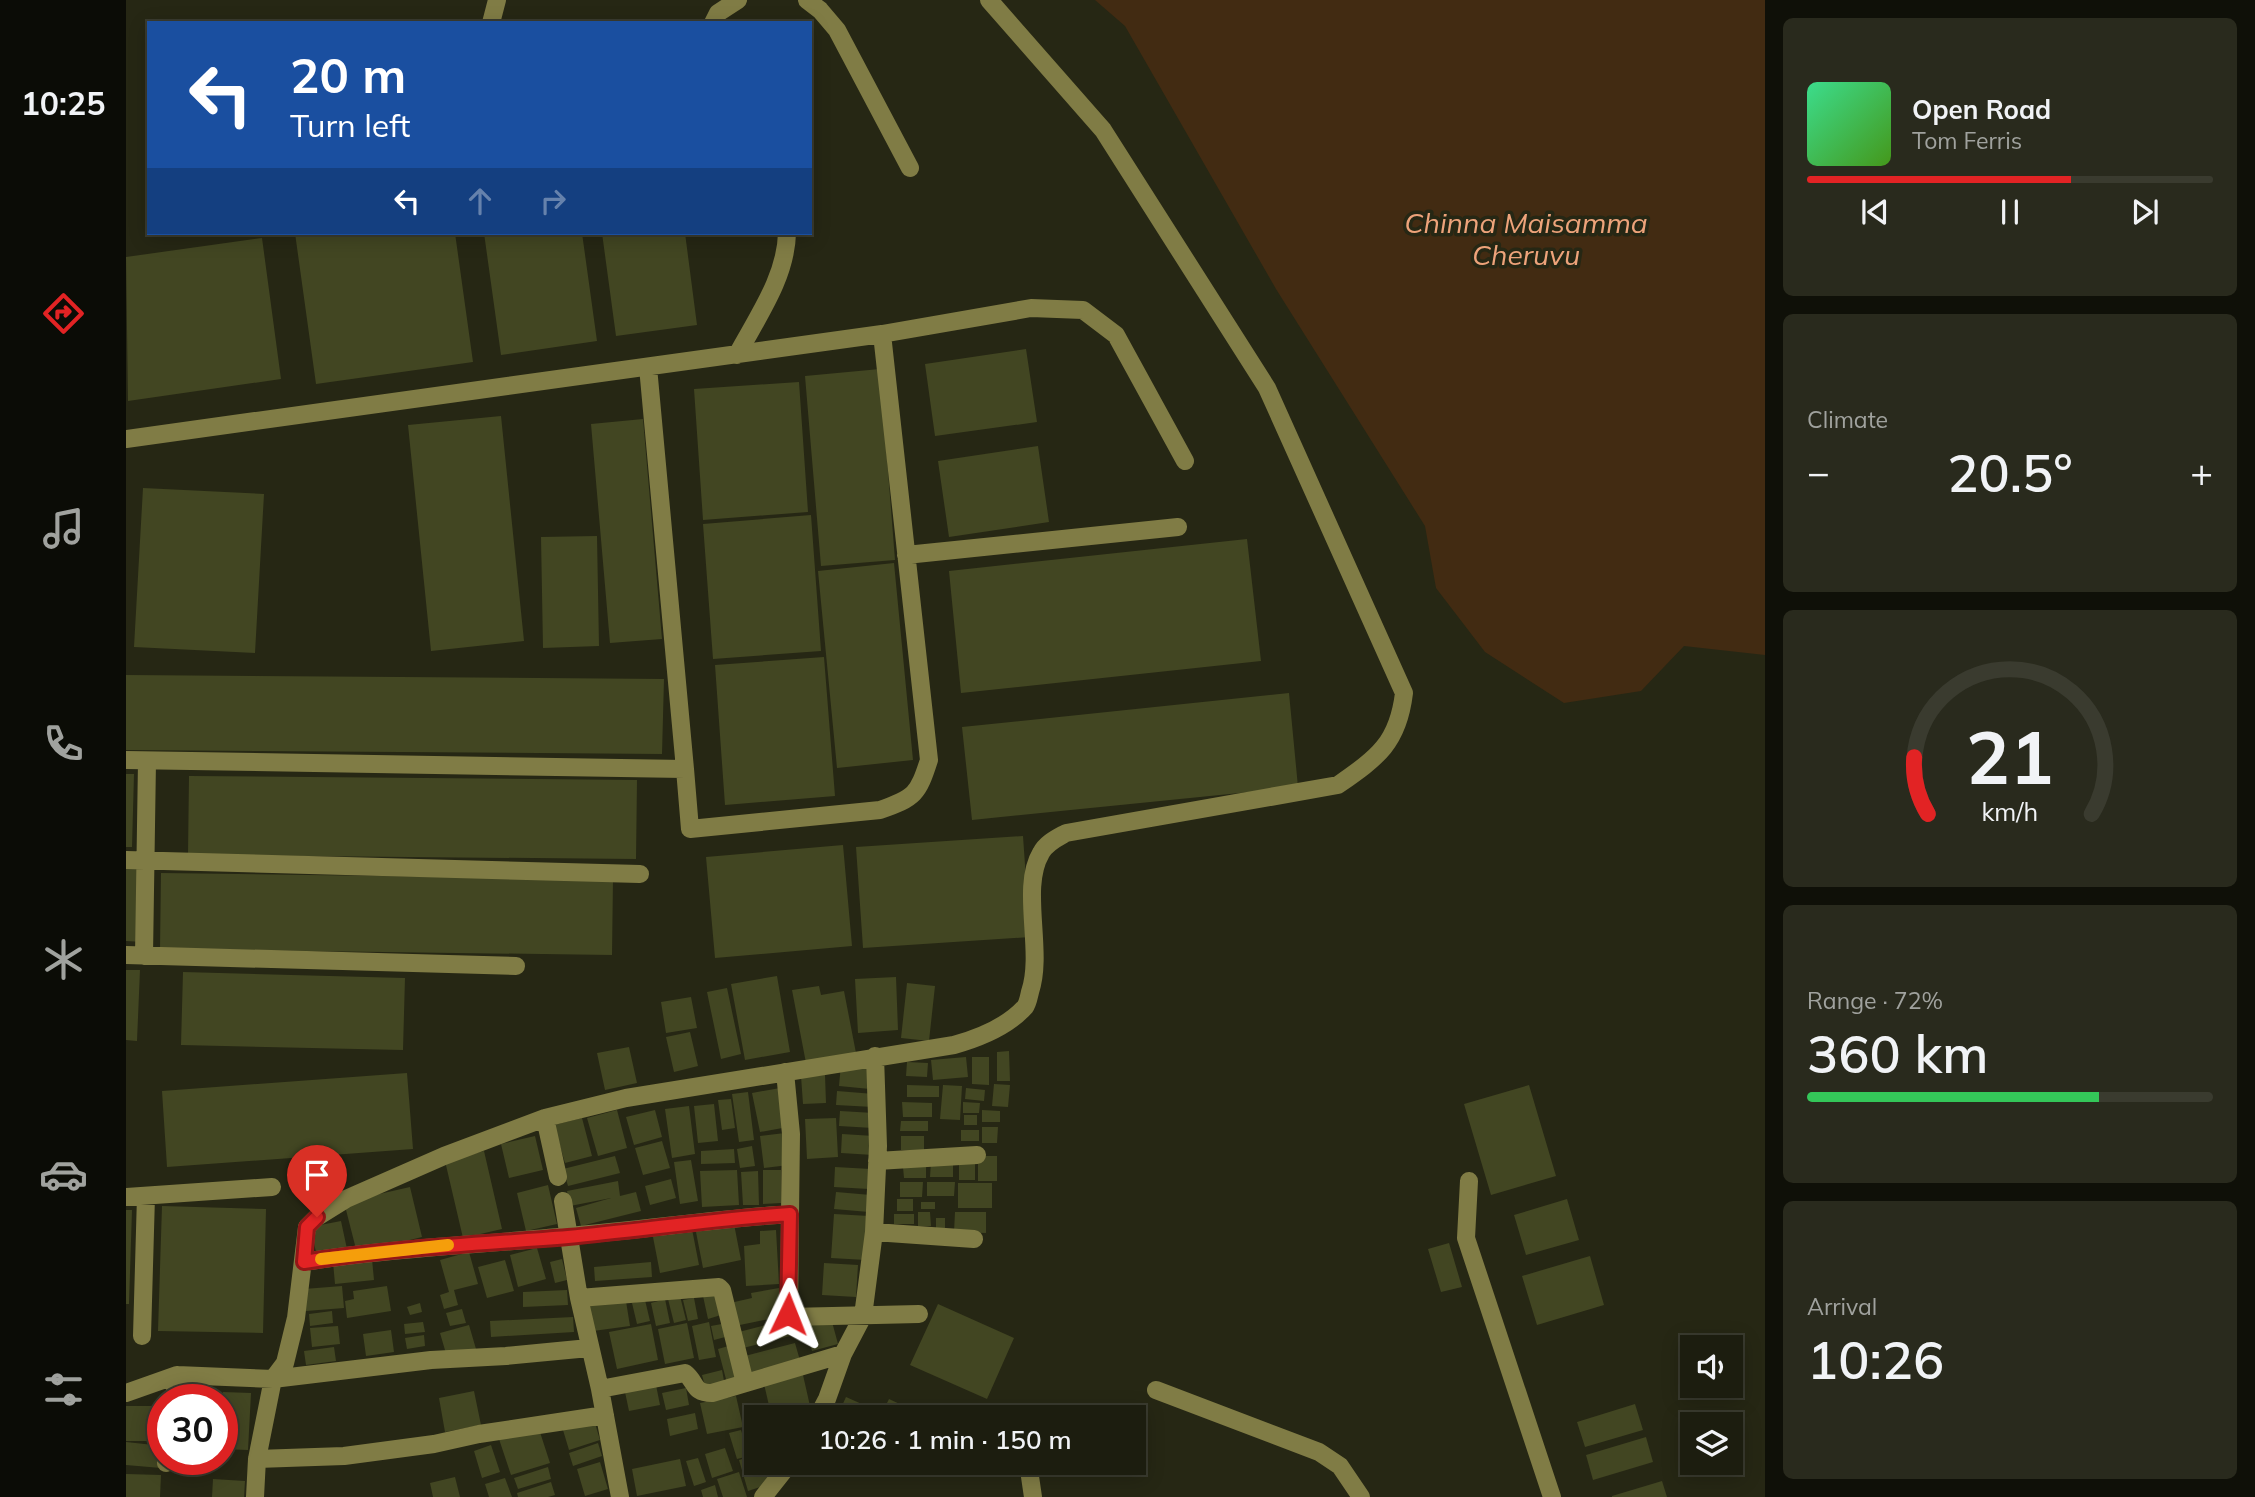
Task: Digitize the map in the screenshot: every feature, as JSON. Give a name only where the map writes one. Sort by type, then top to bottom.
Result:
[{"type":"street","points":[[492,21],[497,0]]},
{"type":"street","points":[[714,21],[718,13],[738,0]]},
{"type":"street","points":[[807,0],[820,9],[836,30],[910,168]]},
{"type":"street","points":[[256,1497],[257,1459],[273,1379],[285,1363],[296,1318],[307,1227],[317,1217],[346,1199],[444,1156],[545,1118],[626,1098],[954,1045],[978,1038],[998,1028],[1026,1006],[1035,979],[1033,872],[1041,851],[1052,841],[1066,833],[1338,785],[1367,765],[1384,749],[1401,718],[1404,693],[1267,388],[1103,130],[989,0]]},
{"type":"street","points":[[737,355],[782,270],[787,251],[787,235]]},
{"type":"street","points":[[126,439],[737,355],[882,334],[1031,308],[1083,310],[1116,335],[1185,461]]},
{"type":"street","points":[[648,367],[690,829],[880,810],[907,801],[922,781],[929,760],[882,334]]},
{"type":"street","points":[[906,555],[1178,527]]},
{"type":"street","points":[[126,760],[685,769]]},
{"type":"street","points":[[147,761],[147,861],[135,955],[516,966]]},
{"type":"street","points":[[126,860],[640,874]]},
{"type":"street","points":[[824,1405],[843,1354],[863,1316],[874,1232],[877,1161],[876,1056]]},
{"type":"street","points":[[785,1072],[791,1134],[789,1317],[919,1314]]},
{"type":"street","points":[[545,1118],[558,1177]]},
{"type":"street","points":[[877,1161],[977,1155]]},
{"type":"street","points":[[1469,1181],[1466,1238],[1552,1497]]},
{"type":"street","points":[[126,1197],[272,1187]]},
{"type":"street","points":[[142,1336],[146,1196]]},
{"type":"street","points":[[563,1201],[579,1298],[600,1389],[614,1496]]},
{"type":"street","points":[[304,1262],[438,1246],[790,1214]]},
{"type":"street","points":[[874,1232],[974,1239]]},
{"type":"street","points":[[579,1298],[719,1287],[722,1290],[745,1383]]},
{"type":"street","points":[[126,1393],[177,1375],[273,1379],[431,1360],[589,1348]]},
{"type":"street","points":[[600,1389],[685,1373],[695,1388],[705,1393],[721,1392],[843,1354]]},
{"type":"street","points":[[176,1384],[177,1375]]},
{"type":"street","points":[[1156,1390],[1319,1452],[1340,1466],[1361,1497]]},
{"type":"street","points":[[257,1459],[332,1457],[435,1444],[479,1434],[604,1415]]},
{"type":"street","points":[[763,1497],[780,1475]]},
{"type":"street","points":[[1030,1475],[1033,1497]]},
{"type":"water","name":"Chinna Maisamma Cheruvu","points":[[1095,0],[1765,0],[1765,655],[1684,646],[1641,691],[1564,703],[1485,652],[1436,588],[1425,526],[1276,289],[1125,26]]},
{"type":"building","points":[[295,235],[455,235],[473,362],[316,384]]},
{"type":"building","points":[[484,235],[582,235],[597,341],[501,355]]},
{"type":"building","points":[[602,235],[685,235],[697,325],[616,336]]},
{"type":"building","points":[[262,238],[281,379],[128,401],[126,257]]},
{"type":"building","points":[[1026,349],[1037,422],[935,436],[925,364]]},
{"type":"building","points":[[880,369],[895,560],[821,566],[805,376]]},
{"type":"building","points":[[799,382],[808,512],[703,520],[694,389]]},
{"type":"building","points":[[501,416],[524,641],[431,651],[408,425]]},
{"type":"building","points":[[643,419],[662,639],[610,643],[591,424]]},
{"type":"building","points":[[1038,446],[1049,522],[949,537],[938,461]]},
{"type":"building","points":[[143,488],[264,494],[255,653],[134,647]]},
{"type":"building","points":[[811,515],[821,651],[713,659],[703,524]]},
{"type":"building","points":[[597,536],[599,646],[543,648],[541,537]]},
{"type":"building","points":[[1247,539],[1261,661],[961,693],[949,571]]},
{"type":"building","points":[[894,563],[913,760],[837,768],[818,571]]},
{"type":"building","points":[[824,657],[835,796],[725,805],[715,665]]},
{"type":"building","points":[[126,675],[664,679],[662,754],[126,750]]},
{"type":"building","points":[[1289,693],[1298,787],[972,820],[962,727]]},
{"type":"building","points":[[126,774],[134,774],[132,847],[126,847]]},
{"type":"building","points":[[189,776],[637,780],[636,859],[188,855]]},
{"type":"building","points":[[1023,836],[1030,937],[863,948],[856,847]]},
{"type":"building","points":[[843,845],[852,946],[715,958],[706,857]]},
{"type":"building","points":[[126,867],[145,867],[143,942],[126,941]]},
{"type":"building","points":[[161,873],[613,879],[612,955],[160,949]]},
{"type":"building","points":[[126,970],[140,970],[137,1041],[126,1040]]},
{"type":"building","points":[[183,972],[405,978],[403,1050],[181,1045]]},
{"type":"building","points":[[777,976],[790,1052],[745,1060],[731,984]]},
{"type":"building","points":[[896,977],[898,1030],[858,1033],[855,979]]},
{"type":"building","points":[[907,983],[935,986],[929,1041],[901,1038]]},
{"type":"building","points":[[819,986],[821,995],[844,991],[856,1053],[806,1063],[792,990]]},
{"type":"building","points":[[727,988],[741,1054],[721,1059],[707,992]]},
{"type":"building","points":[[691,997],[697,1028],[666,1033],[661,1002]]},
{"type":"building","points":[[690,1032],[698,1066],[674,1072],[666,1037]]},
{"type":"building","points":[[629,1047],[637,1083],[605,1090],[597,1053]]},
{"type":"building","points":[[1009,1051],[1010,1081],[997,1081],[997,1052]]},
{"type":"building","points":[[966,1057],[968,1077],[933,1080],[931,1060]]},
{"type":"building","points":[[972,1057],[989,1057],[989,1085],[972,1084]]},
{"type":"building","points":[[907,1062],[928,1063],[927,1077],[906,1076]]},
{"type":"building","points":[[841,1064],[872,1066],[870,1089],[839,1086]]},
{"type":"building","points":[[407,1073],[413,1149],[167,1167],[162,1091]]},
{"type":"building","points":[[825,1075],[826,1103],[803,1104],[801,1076]]},
{"type":"building","points":[[994,1084],[1010,1085],[1008,1107],[992,1106]]},
{"type":"building","points":[[907,1085],[939,1086],[939,1097],[907,1097]]},
{"type":"building","points":[[943,1085],[962,1086],[960,1120],[940,1119]]},
{"type":"building","points":[[1529,1085],[1556,1176],[1491,1195],[1464,1104]]},
{"type":"building","points":[[780,1088],[788,1127],[760,1132],[752,1093]]},
{"type":"building","points":[[966,1088],[985,1090],[984,1101],[965,1099]]},
{"type":"building","points":[[837,1091],[874,1094],[873,1107],[836,1105]]},
{"type":"building","points":[[748,1092],[754,1140],[739,1142],[732,1094]]},
{"type":"building","points":[[731,1099],[735,1128],[722,1130],[718,1100]]},
{"type":"building","points":[[902,1102],[932,1103],[932,1117],[903,1117]]},
{"type":"building","points":[[963,1102],[980,1103],[979,1113],[963,1113]]},
{"type":"building","points":[[714,1104],[718,1141],[698,1143],[694,1106]]},
{"type":"building","points":[[689,1106],[695,1154],[672,1158],[665,1109]]},
{"type":"building","points":[[617,1110],[627,1148],[598,1156],[587,1118]]},
{"type":"building","points":[[655,1110],[662,1137],[634,1145],[626,1117]]},
{"type":"building","points":[[982,1110],[1000,1111],[1000,1122],[982,1122]]},
{"type":"building","points":[[840,1111],[874,1113],[873,1128],[839,1126]]},
{"type":"building","points":[[964,1115],[977,1115],[977,1125],[964,1125]]},
{"type":"building","points":[[582,1118],[592,1156],[565,1163],[554,1125]]},
{"type":"building","points":[[836,1118],[838,1157],[807,1159],[805,1119]]},
{"type":"building","points":[[901,1121],[928,1121],[928,1131],[900,1131]]},
{"type":"building","points":[[982,1127],[998,1127],[997,1143],[982,1143]]},
{"type":"building","points":[[961,1130],[979,1130],[979,1141],[961,1141]]},
{"type":"building","points":[[785,1133],[789,1165],[764,1168],[760,1136]]},
{"type":"building","points":[[842,1134],[874,1136],[873,1155],[841,1153]]},
{"type":"building","points":[[535,1136],[543,1170],[509,1178],[501,1144]]},
{"type":"building","points":[[901,1136],[924,1136],[924,1151],[901,1150]]},
{"type":"building","points":[[662,1141],[670,1168],[643,1175],[635,1148]]},
{"type":"building","points":[[752,1146],[755,1166],[740,1168],[737,1149]]},
{"type":"building","points":[[734,1149],[735,1163],[701,1164],[701,1151]]},
{"type":"building","points":[[484,1151],[502,1229],[463,1238],[445,1161]]},
{"type":"building","points":[[615,1156],[620,1173],[568,1186],[563,1169]]},
{"type":"building","points":[[978,1156],[997,1156],[997,1181],[978,1181]]},
{"type":"building","points":[[975,1157],[975,1180],[959,1180],[959,1158]]},
{"type":"building","points":[[691,1160],[698,1201],[680,1204],[674,1162]]},
{"type":"building","points":[[931,1162],[953,1162],[953,1177],[930,1177]]},
{"type":"building","points":[[835,1167],[871,1169],[869,1189],[834,1187]]},
{"type":"building","points":[[903,1167],[926,1167],[926,1178],[904,1178]]},
{"type":"building","points":[[737,1170],[739,1205],[702,1207],[700,1171]]},
{"type":"building","points":[[763,1170],[781,1170],[781,1203],[763,1204]]},
{"type":"building","points":[[758,1171],[759,1205],[743,1205],[741,1172]]},
{"type":"building","points":[[671,1179],[676,1198],[650,1205],[645,1186]]},
{"type":"building","points":[[618,1181],[620,1196],[636,1192],[641,1211],[581,1226],[576,1208],[611,1198],[570,1206],[567,1191]]},
{"type":"building","points":[[900,1182],[923,1182],[922,1197],[900,1197]]},
{"type":"building","points":[[927,1182],[955,1182],[954,1196],[927,1196]]},
{"type":"building","points":[[958,1183],[992,1183],[992,1208],[958,1208]]},
{"type":"building","points":[[548,1185],[557,1224],[526,1231],[517,1193]]},
{"type":"building","points":[[410,1187],[422,1237],[357,1253],[344,1202]]},
{"type":"building","points":[[836,1192],[871,1195],[869,1212],[834,1209]]},
{"type":"building","points":[[897,1199],[913,1199],[913,1211],[897,1211]]},
{"type":"building","points":[[1567,1199],[1579,1240],[1526,1255],[1514,1215]]},
{"type":"building","points":[[921,1202],[935,1202],[935,1209],[921,1209]]},
{"type":"building","points":[[162,1206],[266,1209],[263,1333],[158,1331]]},
{"type":"building","points":[[126,1210],[132,1210],[129,1304],[126,1304]]},
{"type":"building","points":[[918,1212],[930,1212],[931,1226],[918,1226]]},
{"type":"building","points":[[955,1212],[986,1212],[986,1233],[954,1232]]},
{"type":"building","points":[[834,1214],[869,1216],[866,1260],[831,1258]]},
{"type":"building","points":[[894,1214],[914,1214],[914,1224],[894,1224]]},
{"type":"building","points":[[936,1218],[945,1218],[945,1228],[936,1228]]},
{"type":"building","points":[[341,1221],[347,1249],[317,1256],[310,1227]]},
{"type":"building","points":[[734,1224],[741,1260],[703,1268],[696,1232]]},
{"type":"building","points":[[692,1229],[699,1265],[660,1273],[653,1237]]},
{"type":"building","points":[[776,1230],[779,1284],[746,1286],[744,1246],[760,1244],[760,1231]]},
{"type":"building","points":[[1449,1243],[1462,1287],[1441,1292],[1428,1249]]},
{"type":"building","points":[[537,1248],[546,1279],[518,1287],[510,1255]]},
{"type":"building","points":[[469,1252],[478,1284],[454,1290],[458,1305],[444,1309],[440,1295],[449,1292],[440,1260]]},
{"type":"building","points":[[1590,1256],[1604,1305],[1537,1325],[1522,1276]]},
{"type":"building","points":[[372,1259],[374,1280],[335,1284],[333,1262]]},
{"type":"building","points":[[562,1259],[567,1280],[555,1283],[550,1262]]},
{"type":"building","points":[[505,1260],[514,1291],[487,1298],[478,1267]]},
{"type":"building","points":[[651,1262],[652,1277],[595,1281],[594,1267]]},
{"type":"building","points":[[824,1263],[858,1265],[856,1297],[822,1295]]},
{"type":"building","points":[[342,1286],[344,1308],[306,1311],[304,1289]]},
{"type":"building","points":[[387,1286],[391,1311],[347,1318],[345,1301],[354,1299],[353,1291]]},
{"type":"building","points":[[779,1288],[784,1316],[735,1326],[730,1303],[752,1298],[751,1293]]},
{"type":"building","points":[[567,1290],[568,1305],[523,1307],[523,1292]]},
{"type":"building","points":[[716,1294],[721,1315],[708,1319],[703,1296]]},
{"type":"building","points":[[625,1295],[630,1326],[593,1331],[588,1301]]},
{"type":"building","points":[[680,1296],[686,1320],[674,1323],[668,1299]]},
{"type":"building","points":[[694,1298],[698,1319],[688,1321],[683,1300]]},
{"type":"building","points":[[665,1299],[670,1323],[656,1326],[651,1303]]},
{"type":"building","points":[[645,1300],[650,1321],[637,1324],[632,1303]]},
{"type":"building","points":[[420,1303],[422,1312],[410,1315],[407,1307]]},
{"type":"building","points":[[938,1304],[1014,1338],[987,1399],[910,1365]]},
{"type":"building","points":[[462,1309],[466,1323],[450,1326],[446,1313]]},
{"type":"building","points":[[332,1311],[333,1323],[310,1326],[309,1314]]},
{"type":"building","points":[[573,1317],[574,1332],[491,1337],[490,1321]]},
{"type":"building","points":[[831,1318],[838,1344],[812,1351],[805,1324]]},
{"type":"building","points":[[785,1320],[790,1336],[739,1349],[735,1333]]},
{"type":"building","points":[[423,1322],[425,1332],[405,1334],[404,1324]]},
{"type":"building","points":[[709,1322],[716,1357],[699,1360],[692,1326]]},
{"type":"building","points":[[687,1323],[694,1358],[665,1364],[658,1329]]},
{"type":"building","points":[[727,1323],[729,1336],[714,1340],[711,1326]]},
{"type":"building","points":[[651,1324],[658,1360],[617,1369],[609,1332]]},
{"type":"building","points":[[469,1325],[476,1349],[447,1357],[440,1333]]},
{"type":"building","points":[[338,1326],[340,1344],[312,1347],[310,1328]]},
{"type":"building","points":[[391,1330],[394,1352],[366,1356],[363,1334]]},
{"type":"building","points":[[424,1335],[425,1346],[407,1349],[405,1338]]},
{"type":"building","points":[[795,1343],[801,1364],[750,1377],[745,1356]]},
{"type":"building","points":[[732,1345],[741,1379],[727,1383],[718,1349]]},
{"type":"building","points":[[334,1347],[336,1361],[306,1365],[304,1351]]},
{"type":"building","points":[[722,1370],[725,1386],[706,1390],[702,1375]]},
{"type":"building","points":[[803,1375],[810,1405],[769,1405],[764,1384]]},
{"type":"building","points":[[656,1385],[660,1405],[629,1411],[625,1392]]},
{"type":"building","points":[[686,1388],[689,1405],[666,1410],[662,1393]]},
{"type":"building","points":[[474,1391],[481,1425],[445,1432],[439,1398]]},
{"type":"building","points":[[238,1393],[251,1393],[248,1450],[238,1450]]},
{"type":"building","points":[[736,1396],[743,1427],[707,1434],[700,1403]]},
{"type":"building","points":[[846,1397],[864,1405],[842,1405]]},
{"type":"building","points":[[889,1399],[902,1405],[886,1405]]},
{"type":"building","points":[[1635,1404],[1643,1430],[1585,1447],[1577,1422]]},
{"type":"building","points":[[126,1406],[147,1406],[147,1441],[126,1441]]},
{"type":"building","points":[[695,1413],[698,1429],[670,1436],[667,1419]]},
{"type":"building","points":[[594,1420],[600,1440],[569,1450],[563,1430]]},
{"type":"building","points":[[538,1426],[550,1463],[511,1475],[499,1439]]},
{"type":"building","points":[[741,1430],[744,1457],[737,1459],[729,1433]]},
{"type":"building","points":[[1646,1437],[1653,1462],[1593,1480],[1586,1455]]},
{"type":"building","points":[[126,1442],[147,1444],[147,1467],[126,1465]]},
{"type":"building","points":[[598,1443],[602,1456],[573,1466],[569,1453]]},
{"type":"building","points":[[491,1445],[500,1472],[482,1478],[474,1451]]},
{"type":"building","points":[[725,1448],[733,1471],[712,1478],[705,1454]]},
{"type":"building","points":[[698,1458],[706,1482],[694,1486],[686,1461]]},
{"type":"building","points":[[744,1458],[744,1475],[770,1475],[772,1483],[748,1491],[739,1460]]},
{"type":"building","points":[[680,1459],[686,1486],[637,1496],[632,1469]]},
{"type":"building","points":[[600,1462],[608,1489],[585,1496],[577,1469]]},
{"type":"building","points":[[548,1467],[551,1479],[518,1489],[514,1478]]},
{"type":"building","points":[[739,1472],[747,1497],[723,1497],[717,1479]]},
{"type":"building","points":[[126,1474],[161,1475],[160,1497],[126,1497]]},
{"type":"building","points":[[455,1477],[460,1497],[433,1497],[430,1483]]},
{"type":"building","points":[[505,1478],[512,1497],[489,1497],[485,1484]]},
{"type":"building","points":[[213,1479],[245,1481],[244,1497],[212,1497]]},
{"type":"building","points":[[1662,1481],[1667,1497],[1612,1497],[1612,1496]]},
{"type":"building","points":[[551,1482],[555,1495],[518,1497],[517,1493]]},
{"type":"building","points":[[715,1485],[718,1497],[703,1497],[701,1490]]},
{"type":"slow traffic","points":[[321,1259],[448,1245]]},
{"type":"route","points":[[317,1217],[307,1227],[304,1262],[438,1246],[790,1214],[788,1314]]}]
